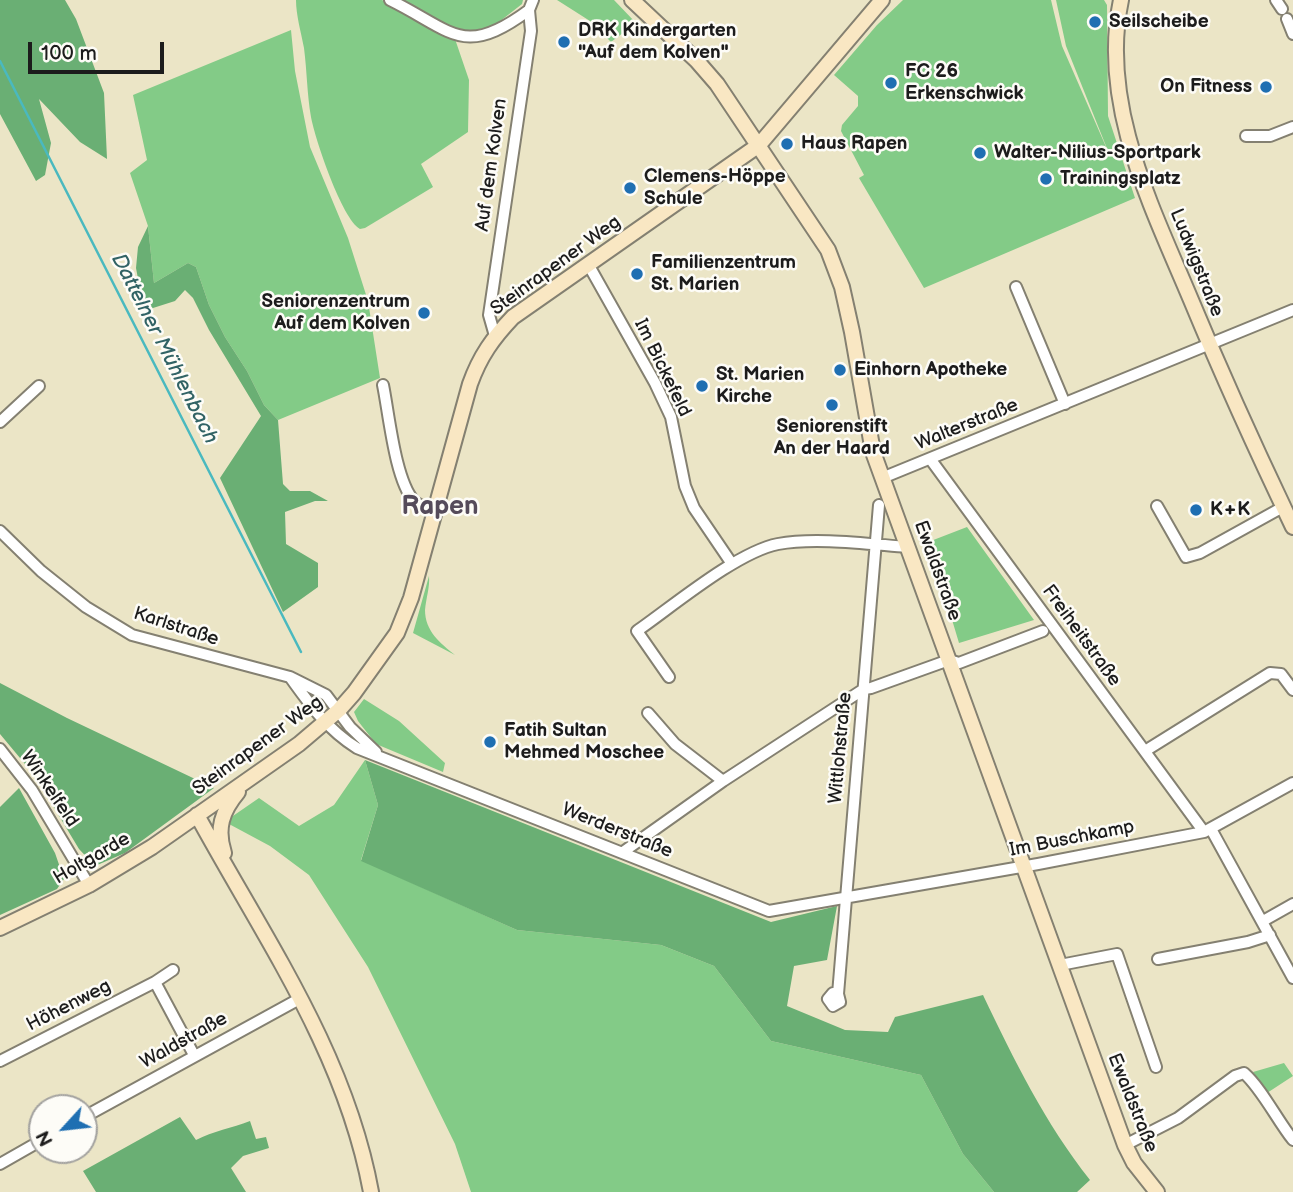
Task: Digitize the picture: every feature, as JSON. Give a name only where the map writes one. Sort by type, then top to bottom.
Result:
[{"type":"street","points":[[390,0],[455,36],[474,38],[501,29],[531,5]]},
{"type":"street","name":"Ewaldstraße","points":[[632,0],[706,71],[759,145],[821,239],[833,263],[842,287],[873,452],[882,478],[1125,1145],[1134,1163],[1157,1192]]},
{"type":"street","name":"Steinrapener Weg","points":[[201,812],[251,778],[339,710],[374,668],[397,633],[411,598],[470,384],[478,363],[495,336],[513,317],[759,145],[882,0]]},
{"type":"street","name":"Ludwigstraße","points":[[1121,0],[1116,34],[1117,80],[1139,173],[1210,346],[1293,527]]},
{"type":"street","name":"Auf dem Kolven","points":[[495,336],[489,315],[531,31],[531,5]]},
{"type":"street","points":[[1282,9],[1293,34]]},
{"type":"street","points":[[1246,135],[1270,136],[1293,127]]},
{"type":"street","name":"Im Bickefeld","points":[[588,264],[655,383],[671,417],[685,486],[694,508],[732,564]]},
{"type":"street","points":[[1016,287],[1065,404]]},
{"type":"street","name":"Walterstraße","points":[[882,478],[1293,310]]},
{"type":"street","points":[[383,385],[406,490],[416,503],[433,511]]},
{"type":"street","points":[[0,422],[39,386]]},
{"type":"street","name":"Freiheitstraße","points":[[931,460],[1122,723],[1208,830],[1264,921],[1293,978]]},
{"type":"street","name":"Wittlohstraße","points":[[838,994],[879,505]]},
{"type":"street","points":[[1157,506],[1186,557],[1200,553],[1283,507]]},
{"type":"street","name":"Karlstraße","points":[[0,531],[41,571],[86,607],[132,635],[290,677],[326,695],[339,710]]},
{"type":"street","points":[[668,677],[637,631],[751,553],[777,544],[812,541],[907,547]]},
{"type":"street","points":[[623,852],[723,781],[864,689],[949,660],[959,663],[1043,631]]},
{"type":"street","points":[[1146,751],[1270,673],[1281,674],[1293,690]]},
{"type":"street","points":[[290,677],[324,722]]},
{"type":"street","name":"Werderstraße","points":[[339,710],[350,727],[380,757]]},
{"type":"street","points":[[648,713],[675,744],[723,781]]},
{"type":"street","name":"Werderstraße","points":[[324,722],[338,736],[357,748],[769,911],[846,898]]},
{"type":"street","name":"Winkelfeld","points":[[0,748],[39,802],[89,885]]},
{"type":"street","points":[[220,841],[222,815],[251,778]]},
{"type":"street","name":"Im Buschkamp","points":[[846,898],[1024,867],[1208,830],[1293,783]]},
{"type":"street","points":[[201,812],[220,841],[229,868]]},
{"type":"street","points":[[201,812],[325,1045],[356,1128],[371,1192]]},
{"type":"street","name":"Holtgarde","points":[[0,928],[89,885],[144,852],[201,812]]},
{"type":"street","points":[[1264,921],[1293,904]]},
{"type":"street","points":[[1158,959],[1248,942],[1270,935]]},
{"type":"street","points":[[1060,965],[1122,953],[1156,1067]]},
{"type":"street","name":"Höhenweg","points":[[0,1062],[155,982],[173,970]]},
{"type":"street","points":[[155,982],[194,1055]]},
{"type":"street","name":"Waldstraße","points":[[98,1109],[301,998]]},
{"type":"street","points":[[1125,1145],[1178,1118],[1235,1076],[1244,1073],[1253,1081],[1276,1119],[1293,1140]]},
{"type":"street","points":[[0,1164],[28,1148]]},
{"type":"green space","points":[[0,0],[65,0],[76,19],[104,93],[107,159],[80,142],[39,99],[51,143],[45,175],[36,181],[0,114]]},
{"type":"green space","points":[[296,0],[382,0],[455,39],[469,80],[468,132],[421,164],[433,187],[365,228],[360,229],[345,210],[330,178],[318,142],[310,108]]},
{"type":"green space","points":[[402,0],[523,0],[522,4],[490,29],[457,33]]},
{"type":"green space","points":[[557,0],[614,0],[636,23],[611,42],[590,21]]},
{"type":"green space","name":"Walter-Nilius-Sportpark","points":[[903,0],[1051,0],[1062,46],[1110,156],[1066,46],[1056,0],[1104,0],[1107,5],[1108,116],[1135,198],[924,288],[859,178],[864,175],[841,131],[842,125],[858,106],[858,96],[834,75],[877,25]]},
{"type":"green space","points":[[291,30],[295,71],[310,147],[348,238],[368,301],[380,378],[278,420],[264,405],[247,371],[225,337],[209,305],[196,267],[188,263],[154,283],[148,226],[130,173],[147,160],[133,95]]},
{"type":"green space","points":[[148,226],[154,283],[188,263],[196,267],[209,305],[225,337],[247,371],[264,405],[278,420],[283,484],[290,491],[310,491],[328,501],[315,501],[285,512],[286,544],[318,563],[318,587],[283,612],[220,478],[261,416],[209,330],[193,298],[185,290],[175,301],[153,308],[145,316],[136,268],[138,247]]},
{"type":"green space","points":[[967,527],[1034,620],[959,643],[947,603],[923,544]]},
{"type":"green space","points":[[429,576],[425,610],[428,624],[439,641],[455,655],[413,633]]},
{"type":"green space","points":[[0,683],[214,788],[125,853],[95,866],[79,849],[35,776],[0,734]]},
{"type":"green space","points":[[364,699],[399,721],[445,763],[443,772],[376,744],[354,712]]},
{"type":"green space","points":[[365,760],[378,805],[361,860],[517,930],[661,945],[714,966],[771,1041],[921,1075],[963,1154],[994,1192],[471,1192],[455,1144],[368,967],[309,875],[270,846],[229,824],[230,818],[259,798],[299,826],[334,805]]},
{"type":"green space","points":[[365,760],[771,922],[837,906],[827,960],[794,966],[787,1006],[845,1030],[888,1032],[895,1017],[983,995],[1045,1114],[1090,1180],[1077,1192],[994,1192],[963,1154],[921,1075],[771,1041],[714,966],[661,945],[517,930],[361,861],[378,805]]},
{"type":"green space","points":[[19,788],[55,853],[64,879],[57,889],[0,915],[0,807]]},
{"type":"green space","points":[[1284,1063],[1293,1076],[1267,1093],[1253,1072]]},
{"type":"green space","points":[[180,1117],[196,1140],[250,1121],[256,1139],[266,1137],[269,1148],[243,1156],[231,1168],[246,1192],[96,1192],[83,1171]]},
{"type":"waterway","name":"Dattelner Mühlenbach","points":[[0,61],[301,652]]},
{"type":"place","name":"Seilscheibe","points":[[1095,22]]},
{"type":"place","name":"DRK Kindergarten \"Auf dem Kolven\"","points":[[564,42]]},
{"type":"place","name":"FC 26 Erkenschwick","points":[[891,83]]},
{"type":"place","name":"On Fitness","points":[[1266,87]]},
{"type":"place","name":"Haus Rapen","points":[[787,144]]},
{"type":"place","name":"Walter-Nilius-Sportpark","points":[[980,153]]},
{"type":"place","name":"Trainingsplatz","points":[[1046,179]]},
{"type":"place","name":"Clemens-Höppe Schule","points":[[630,188]]},
{"type":"place","name":"Familienzentrum St. Marien","points":[[637,274]]},
{"type":"place","name":"Seniorenzentrum Auf dem Kolven","points":[[424,313]]},
{"type":"place","name":"Einhorn Apotheke","points":[[840,370]]},
{"type":"place","name":"St. Marien Kirche","points":[[702,386]]},
{"type":"place","name":"Seniorenstift An der Haard","points":[[832,405]]},
{"type":"place","name":"K+K","points":[[1196,510]]},
{"type":"place","name":"Fatih Sultan Mehmed Moschee","points":[[490,742]]},
{"type":"district","name":"Rapen","points":[[440,507]]}]
